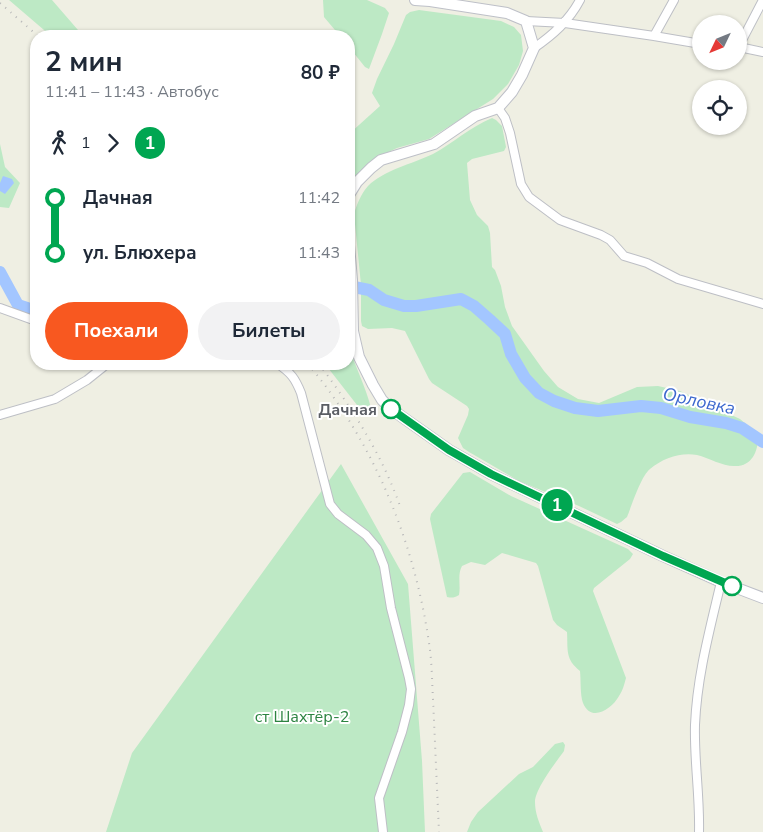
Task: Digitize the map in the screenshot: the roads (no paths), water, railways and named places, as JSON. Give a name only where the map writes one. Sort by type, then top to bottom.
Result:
[{"type":"main road","points":[[355,185],[370,168],[381,160],[434,144],[475,116],[498,108],[512,92],[522,76],[534,48],[526,21],[507,13],[415,0]]},
{"type":"main road","points":[[355,339],[359,357],[382,400],[391,409],[449,450],[491,474],[663,556],[721,582],[763,598]]},
{"type":"street","points":[[534,48],[565,23],[580,0]]},
{"type":"street","points":[[654,36],[674,0]]},
{"type":"street","points":[[748,29],[763,0]]},
{"type":"street","points":[[526,21],[565,23],[692,42]]},
{"type":"street","points":[[748,49],[763,52]]},
{"type":"street","points":[[498,108],[505,118],[510,134],[521,184],[529,197],[560,220],[601,235],[610,240],[624,256],[647,263],[678,279],[763,304]]},
{"type":"street","points":[[0,308],[30,319]]},
{"type":"street","points":[[0,415],[55,399],[87,380],[100,370]]},
{"type":"street","points":[[286,370],[296,381],[301,393],[330,504],[338,514],[371,540],[377,548],[384,566],[391,608],[409,678],[409,705],[402,732],[379,798],[383,832]]},
{"type":"street","points":[[699,832],[700,810],[696,776],[695,732],[698,688],[721,582]]},
{"type":"water","points":[[3,176],[12,179],[14,183],[5,194],[0,191],[0,183]]},
{"type":"waterway","name":"Орловка","points":[[0,272],[18,305],[30,309]]},
{"type":"waterway","name":"Орловка","points":[[355,287],[369,290],[384,300],[404,306],[461,299],[474,306],[505,334],[511,354],[525,378],[539,393],[554,401],[575,408],[598,411],[641,406],[661,408],[690,417],[726,423],[742,428],[763,442]]},
{"type":"railway","points":[[0,3],[31,30]]},
{"type":"railway","points":[[313,370],[354,428],[373,463],[389,498],[415,573],[424,611],[431,656],[439,832]]},
{"type":"railway","points":[[323,370],[366,433],[394,489],[401,509]]},
{"type":"place","name":"Дачная","points":[[391,409]]},
{"type":"park label","name":"ст Шахтёр-2","points":[[302,716]]}]
